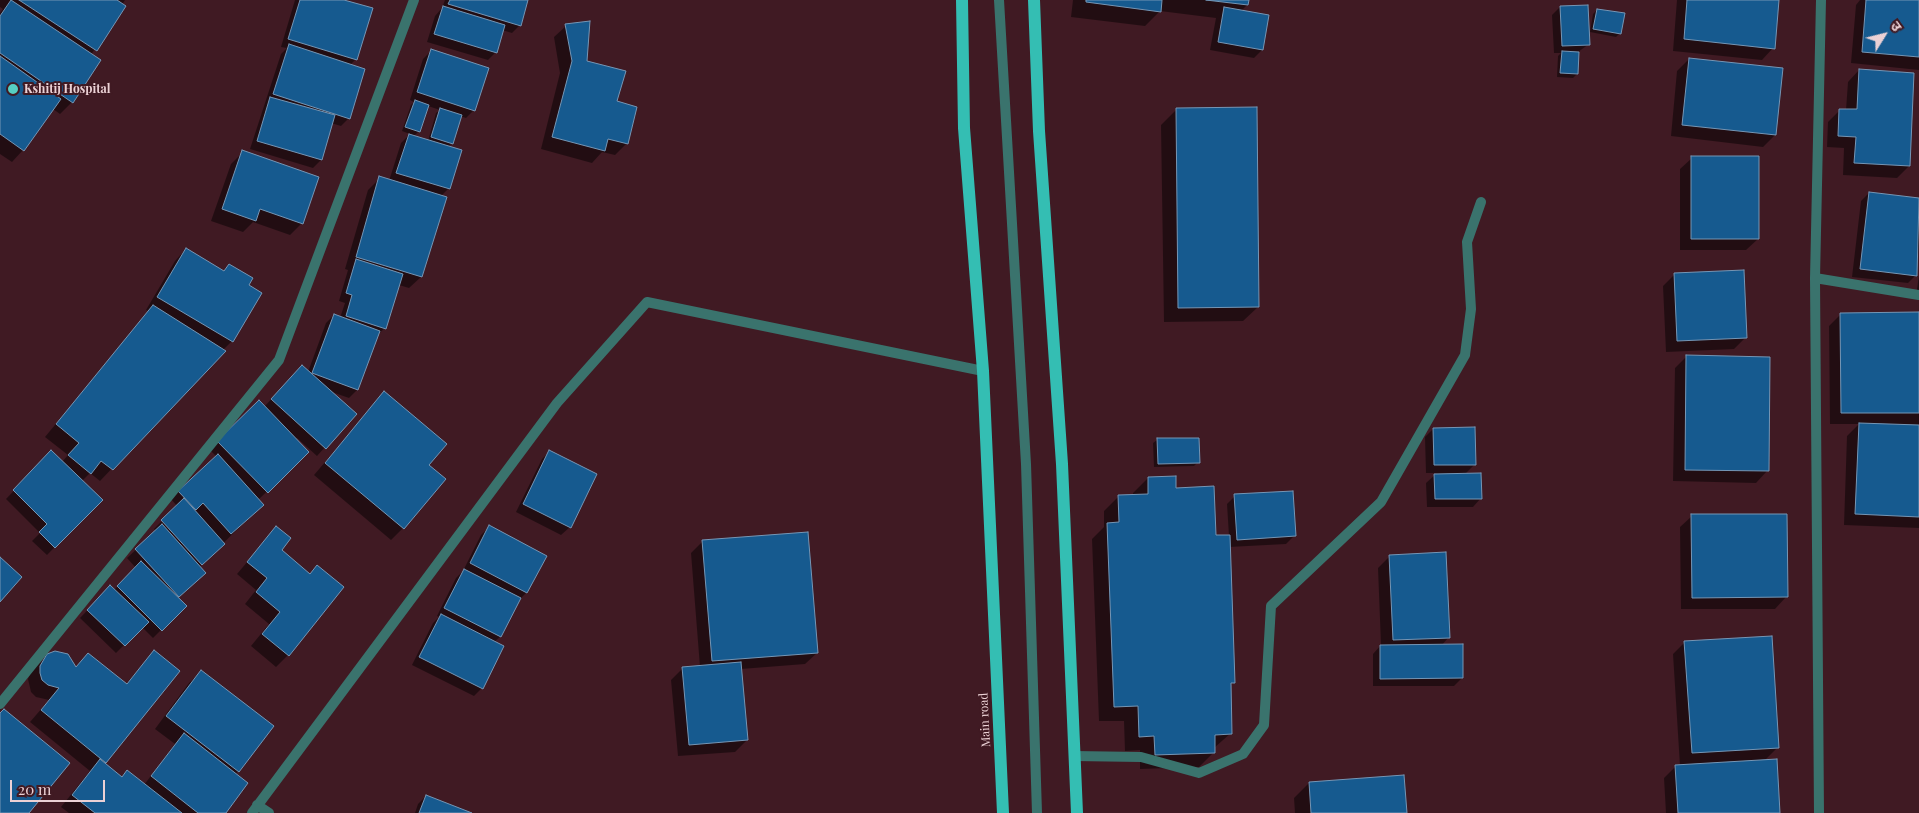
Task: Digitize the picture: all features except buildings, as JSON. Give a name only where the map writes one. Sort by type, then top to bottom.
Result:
[{"type":"main road","name":"Main road","points":[[962,0],[964,128],[983,371],[1003,813]]},
{"type":"main road","points":[[1034,0],[1039,131],[1062,464],[1077,813]]},
{"type":"street","points":[[0,704],[279,360],[414,0]]},
{"type":"street","points":[[999,0],[1026,464],[1037,813]]},
{"type":"street","points":[[1819,813],[1815,278],[1821,0]]},
{"type":"street","points":[[1074,756],[1141,757],[1199,773],[1243,754],[1264,725],[1271,606],[1381,502],[1465,355],[1471,309],[1467,242],[1481,202]]},
{"type":"street","points":[[1815,278],[1919,295]]},
{"type":"street","points":[[268,813],[255,809],[557,403],[647,302],[983,371]]},
{"type":"place","name":"Kshitij Hospital","points":[[13,89]]}]
